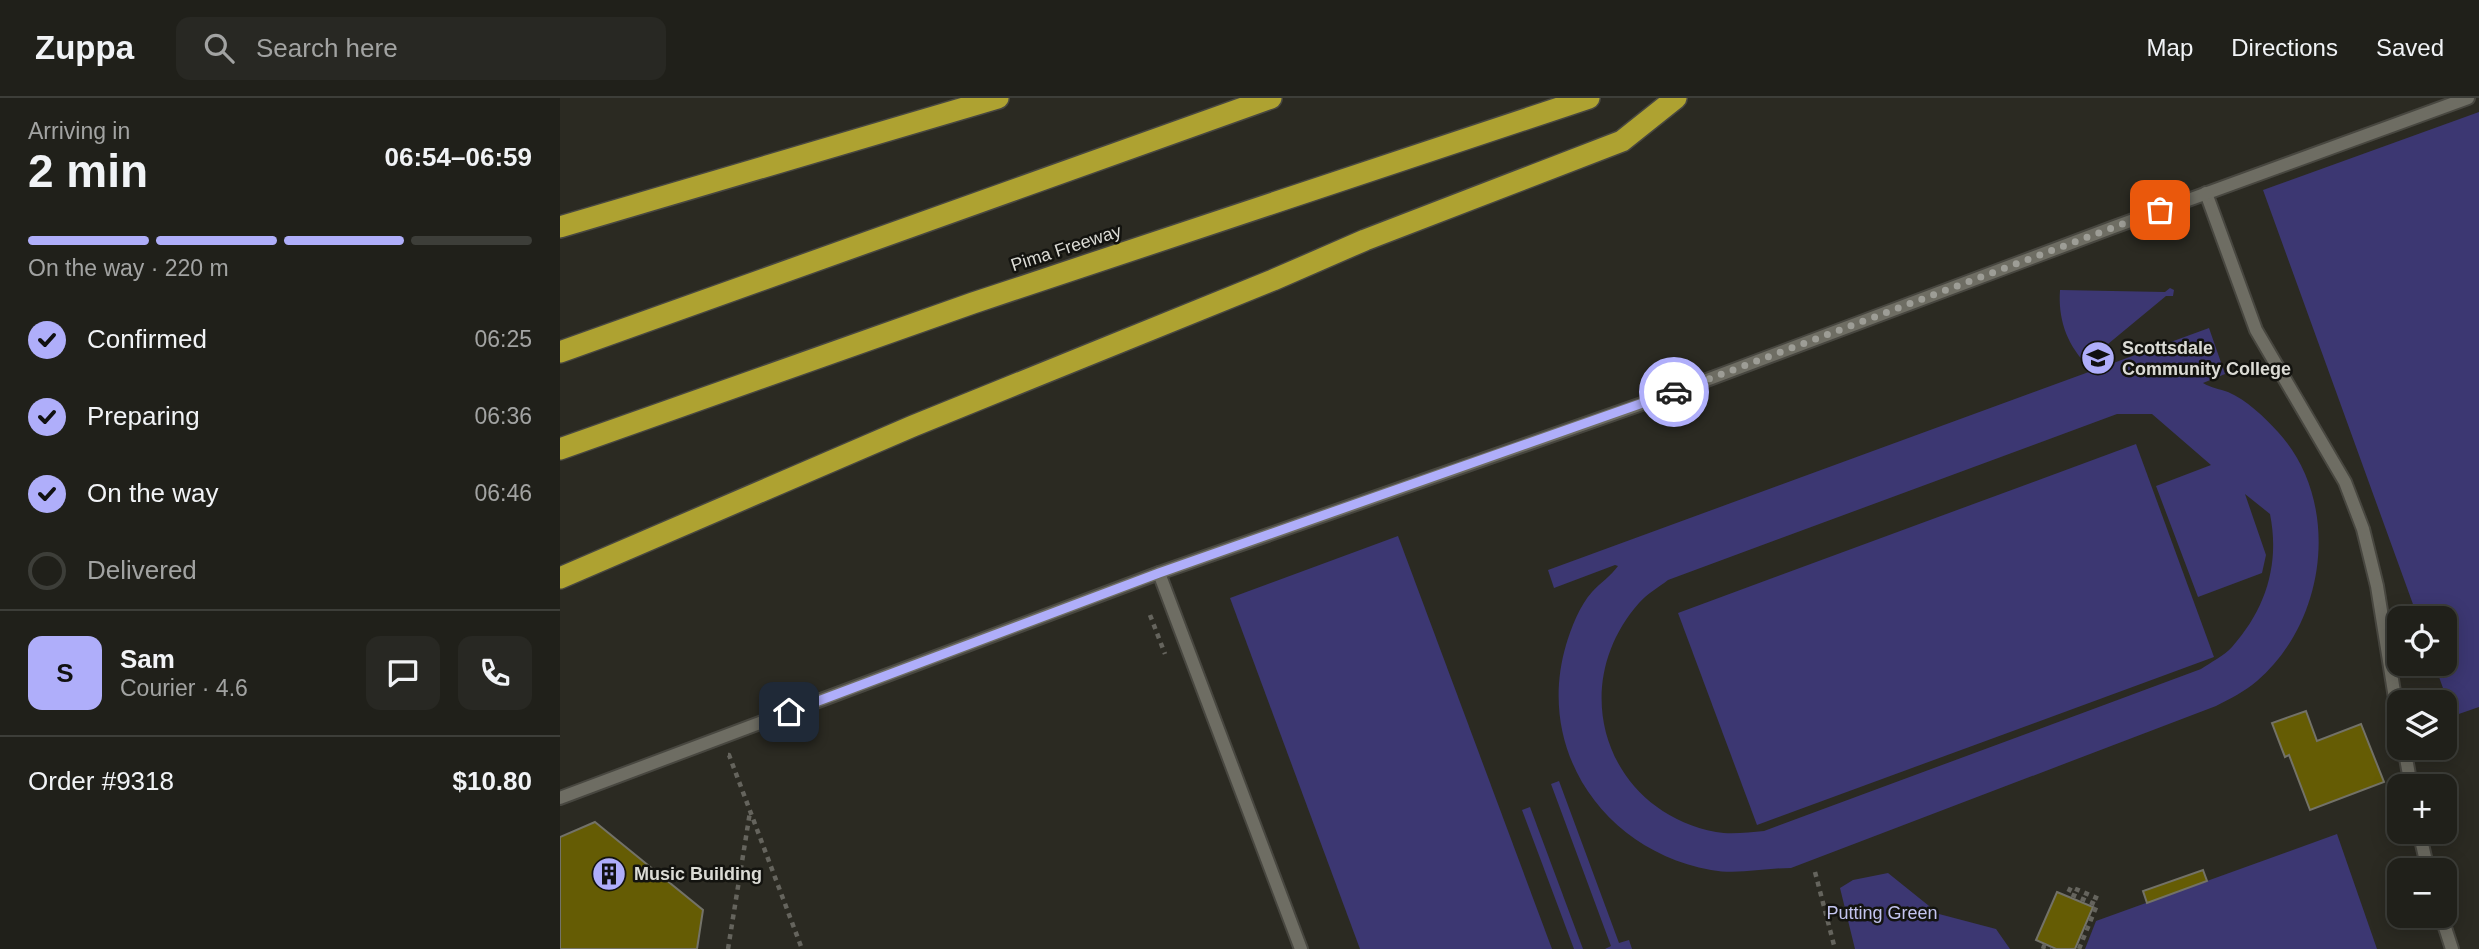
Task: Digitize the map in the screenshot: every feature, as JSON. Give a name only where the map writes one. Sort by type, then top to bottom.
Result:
[{"type":"highway","points":[[560,227],[998,98]]},
{"type":"highway","points":[[560,352],[1271,98]]},
{"type":"highway","name":"Pima Freeway","points":[[560,449],[973,303],[1589,98]]},
{"type":"highway","points":[[560,578],[913,426],[1365,240],[1622,141],[1676,98]]},
{"type":"lane","points":[[560,798],[1159,573],[1656,399],[2468,98]]},
{"type":"lane","points":[[2206,193],[2256,330],[2345,482],[2363,529],[2377,586],[2394,690]]},
{"type":"lane","points":[[1159,573],[1301,949]]},
{"type":"lane","points":[[2445,928],[2452,949]]},
{"type":"path","points":[[716,760],[729,755],[802,949]]},
{"type":"path","points":[[728,949],[750,811]]},
{"type":"path","points":[[1815,872],[1835,949]]},
{"type":"path","points":[[2079,949],[2097,905],[2068,892],[2071,887],[2099,899]]},
{"type":"path","points":[[2043,949],[2044,946],[2051,949]]},
{"type":"green space","points":[[2479,112],[2479,707],[2457,715],[2457,690],[2444,690],[2439,676],[2457,676],[2457,606],[2414,606],[2263,190]]},
{"type":"green space","points":[[2170,288],[2174,290],[2173,296],[2166,296],[2085,363],[2068,338],[2060,310],[2060,290],[2165,292]]},
{"type":"green space","points":[[2209,328],[2225,374],[2203,383],[2242,400],[2278,432],[2298,460],[2312,492],[2318,526],[2318,560],[2311,594],[2299,627],[2281,656],[2257,681],[2237,695],[2216,706],[1791,868],[1741,872],[1711,870],[1673,859],[1639,842],[1610,818],[1587,790],[1570,758],[1561,722],[1559,684],[1566,645],[1580,610],[1592,592],[1618,566],[1554,588],[1548,570]],"holes":[[[2117,414],[2152,414],[2211,465],[2156,486],[2198,597],[2262,573],[2266,555],[2245,494],[2270,514],[2273,551],[2268,585],[2254,617],[2232,647],[2221,656],[2201,669],[1764,831],[1722,833],[1678,820],[1647,799],[1624,772],[1608,741],[1602,707],[1604,671],[1617,636],[1639,603],[1668,580]]]},
{"type":"green space","points":[[2136,444],[2214,657],[1757,825],[1678,613]]},
{"type":"green space","points":[[1398,536],[1552,949],[1360,949],[1230,598]]},
{"type":"green space","points":[[1559,781],[1619,943],[1629,940],[1632,949],[1605,949],[1611,946],[1551,784]]},
{"type":"green space","points":[[1530,807],[1583,949],[1574,949],[1522,810]]},
{"type":"green space","points":[[2337,834],[2377,949],[2085,949],[2096,921]]},
{"type":"green space","name":"Putting Green","points":[[1888,873],[1939,914],[1996,929],[2010,949],[1855,949],[1840,888],[1853,880]]},
{"type":"building","points":[[2306,711],[2317,741],[2361,724],[2384,782],[2310,810],[2289,755],[2285,757],[2272,723]]},
{"type":"building","name":"Music Building","points":[[595,822],[703,910],[697,949],[560,949],[560,837]]},
{"type":"building","points":[[2203,870],[2207,881],[2147,903],[2143,891]]},
{"type":"building","points":[[2057,892],[2093,907],[2075,949],[2056,949],[2036,940]]},
{"type":"way so far","points":[[1674,392],[2160,210]]},
{"type":"place","name":"Scottsdale Community College","points":[[2098,358]]},
{"type":"place","name":"Music Building","points":[[609,874]]},
{"type":"route","points":[[789,712],[1159,573],[1674,392]]}]
